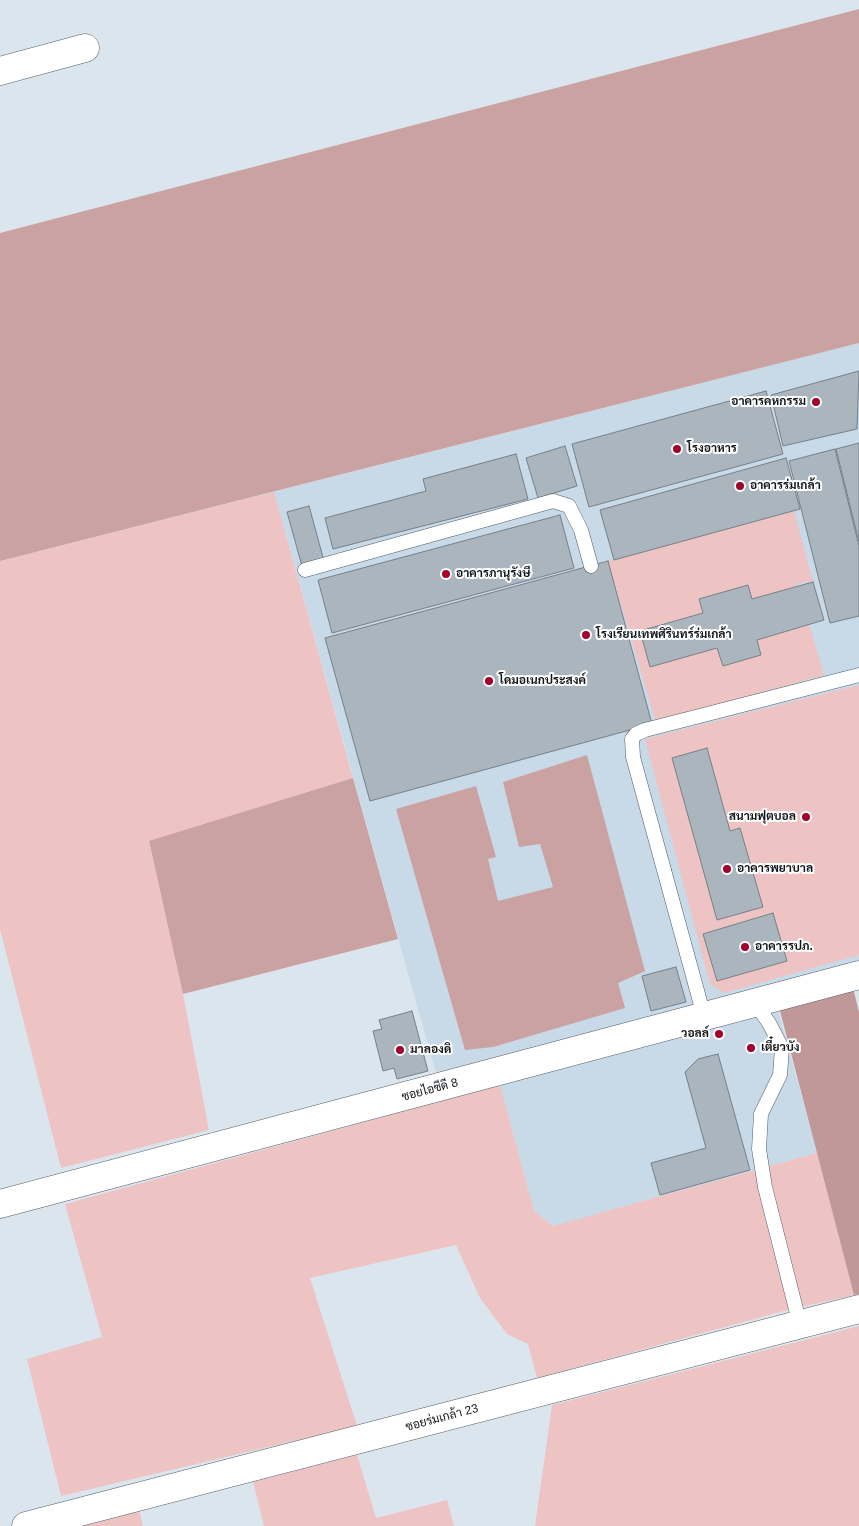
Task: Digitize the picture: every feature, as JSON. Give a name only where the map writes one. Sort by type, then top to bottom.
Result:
[{"type":"street","points":[[0,71],[85,48]]},
{"type":"street","name":"ซอยไอซีดี 8","points":[[0,1204],[859,975]]},
{"type":"street","name":"ซอยร่มเกล้า 23","points":[[26,1526],[859,1309]]},
{"type":"lane","points":[[305,570],[553,501],[569,506],[580,530],[591,566]]},
{"type":"lane","points":[[704,1016],[633,757],[632,739],[635,731],[859,674]]},
{"type":"lane","points":[[755,1002],[782,1048],[780,1075],[761,1114],[759,1149],[765,1187],[800,1325]]},
{"type":"shaded area","points":[[859,9],[859,343],[0,561],[0,233]]},
{"type":"shaded area","name":"โรงเรียนเทพศิรินทร์ร่มเกล้า","points":[[859,343],[859,967],[437,1077],[274,492]]},
{"type":"shaded area","points":[[274,492],[353,778],[149,842],[183,994],[209,1130],[61,1168],[0,929],[0,561]]},
{"type":"shaded area","points":[[793,507],[813,582],[797,583],[824,675],[656,722],[608,561]]},
{"type":"shaded area","points":[[859,685],[859,955],[724,993],[710,984],[645,739]]},
{"type":"shaded area","points":[[587,755],[645,971],[618,983],[625,1008],[493,1047],[465,1050],[396,809],[476,786],[496,857],[488,859],[498,901],[553,887],[540,844],[519,847],[503,782]]},
{"type":"shaded area","points":[[353,778],[398,939],[183,994],[149,841]]},
{"type":"shaded area","points":[[853,988],[859,1012],[859,1294],[854,1295],[779,1007]]},
{"type":"shaded area","points":[[776,1002],[817,1153],[554,1226],[534,1211],[500,1085]]},
{"type":"shaded area","points":[[500,1085],[534,1211],[553,1226],[817,1153],[854,1295],[784,1311],[537,1378],[528,1344],[507,1334],[480,1298],[456,1245],[310,1278],[357,1426],[61,1496],[27,1359],[102,1337],[65,1204]]},
{"type":"shaded area","points":[[859,1326],[859,1526],[535,1526],[552,1405]]},
{"type":"shaded area","points":[[357,1455],[376,1518],[447,1500],[454,1526],[264,1526],[253,1482]]},
{"type":"shaded area","points":[[139,1510],[143,1526],[76,1526]]},
{"type":"building","name":"อาคารคหกรรม","points":[[859,371],[857,429],[783,446],[771,395]]},
{"type":"building","name":"โรงอาหาร","points":[[766,391],[783,454],[589,507],[572,444]]},
{"type":"building","points":[[859,443],[859,542],[836,449]]},
{"type":"building","points":[[565,446],[577,486],[538,498],[526,458]]},
{"type":"building","points":[[835,449],[859,546],[859,616],[830,623],[789,461]]},
{"type":"building","points":[[516,454],[528,499],[333,549],[325,518],[426,491],[423,479]]},
{"type":"building","name":"อาคารร่มเกล้า","points":[[786,458],[800,509],[614,560],[600,510]]},
{"type":"building","points":[[309,506],[324,561],[302,566],[287,512]]},
{"type":"building","name":"อาคารภานุรังษี","points":[[560,515],[574,568],[332,633],[318,580]]},
{"type":"building","name":"โดมอเนกประสงค์","points":[[608,561],[652,724],[370,801],[325,638]]},
{"type":"building","points":[[813,582],[824,620],[757,640],[761,655],[723,666],[717,648],[650,667],[640,631],[703,613],[699,599],[748,585],[752,599]]},
{"type":"building","name":"อาคารพยาบาล","points":[[707,748],[730,831],[740,828],[763,907],[717,920],[672,758]]},
{"type":"building","name":"อาคารรปภ.","points":[[773,913],[787,961],[717,981],[703,934]]},
{"type":"building","points":[[676,967],[686,1002],[651,1011],[642,976]]},
{"type":"building","name":"มาลองดิ","points":[[412,1011],[428,1071],[397,1079],[394,1068],[383,1071],[373,1031],[382,1029],[379,1020]]},
{"type":"building","points":[[718,1054],[750,1170],[660,1195],[651,1163],[706,1148],[685,1072],[698,1059]]},
{"type":"place","name":"อาคารคหกรรม","points":[[816,402]]},
{"type":"place","name":"โรงอาหาร","points":[[677,449]]},
{"type":"place","name":"อาคารร่มเกล้า","points":[[740,486]]},
{"type":"place","name":"อาคารภานุรังษี","points":[[446,574]]},
{"type":"place","name":"โรงเรียนเทพศิรินทร์ร่มเกล้า","points":[[586,635]]},
{"type":"place","name":"โดมอเนกประสงค์","points":[[489,681]]},
{"type":"place","name":"สนามฟุตบอล","points":[[806,817]]},
{"type":"place","name":"อาคารพยาบาล","points":[[727,869]]},
{"type":"place","name":"อาคารรปภ.","points":[[745,947]]},
{"type":"place","name":"วอลล์","points":[[719,1034]]},
{"type":"place","name":"เตี๋ยวบัง","points":[[751,1048]]},
{"type":"place","name":"มาลองดิ","points":[[400,1050]]}]
